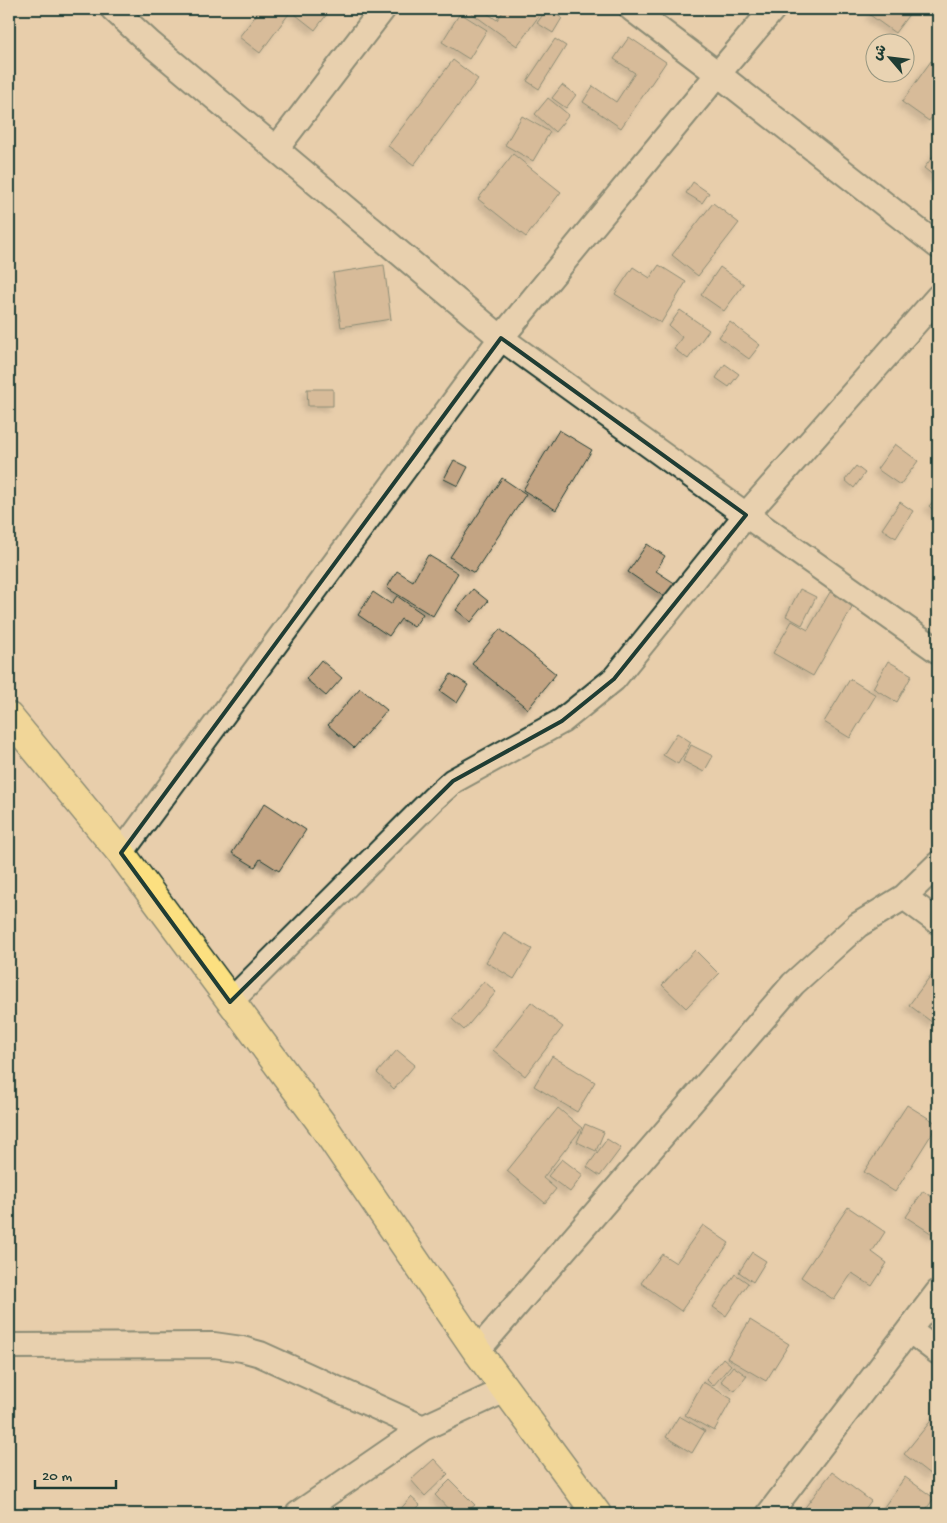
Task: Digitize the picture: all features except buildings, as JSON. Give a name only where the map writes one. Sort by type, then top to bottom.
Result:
[{"type":"main road","points":[[9,717],[120,853],[322,1124],[477,1351],[598,1514]]},
{"type":"street","points":[[113,9],[151,44],[502,338],[746,515],[938,650]]},
{"type":"street","points":[[276,149],[382,9]]},
{"type":"street","points":[[632,9],[938,246]]},
{"type":"street","points":[[120,853],[502,338],[773,9]]},
{"type":"street","points":[[230,1002],[453,781],[562,721],[614,679],[746,515],[938,297]]},
{"type":"street","points":[[477,1351],[793,984],[858,925],[904,897],[938,864]]},
{"type":"street","points":[[904,897],[938,922]]},
{"type":"street","points":[[769,1514],[938,1292]]},
{"type":"street","points":[[909,1330],[938,1352]]},
{"type":"street","points":[[9,1346],[214,1345],[242,1350],[260,1354],[423,1428]]},
{"type":"street","points":[[298,1514],[423,1428],[505,1390]]},
{"type":"highlighted area","points":[[501,338],[746,515],[614,679],[562,721],[453,781],[230,1002],[121,853]]}]
